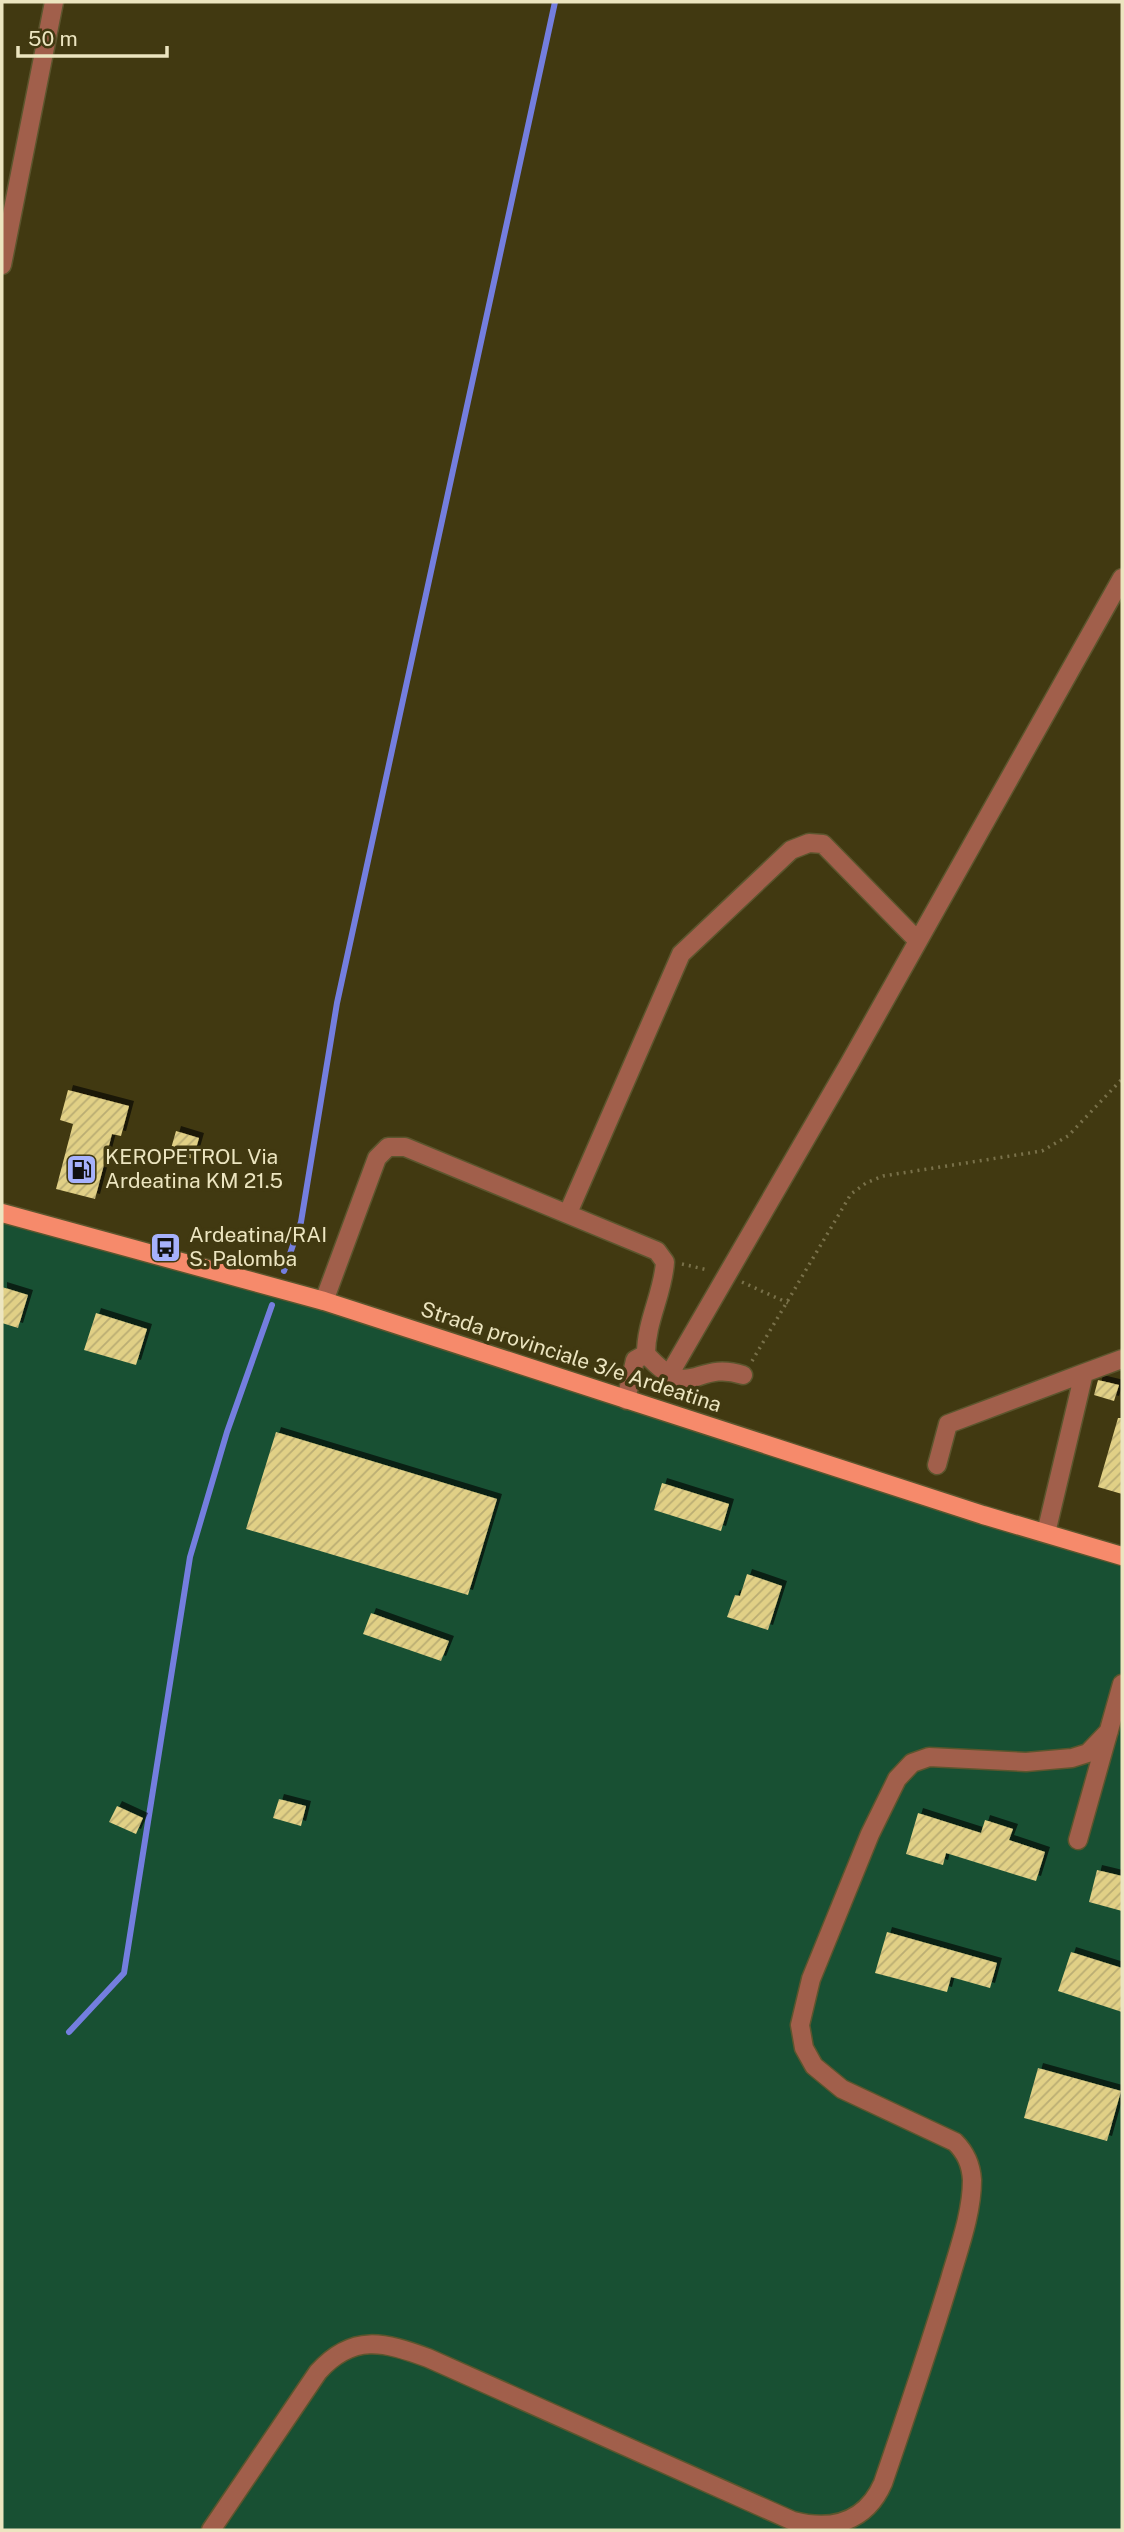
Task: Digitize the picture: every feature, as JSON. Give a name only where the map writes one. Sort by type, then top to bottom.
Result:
[{"type":"main road","name":"Strada provinciale 3/e Ardeatina","points":[[2,1213],[324,1301],[626,1400],[1122,1556]]},
{"type":"street","points":[[2,265],[54,2]]},
{"type":"street","points":[[669,1376],[1122,578]]},
{"type":"street","points":[[568,1213],[681,954],[791,849],[809,843],[823,844],[918,941]]},
{"type":"street","points":[[324,1301],[377,1158],[388,1147],[405,1147],[657,1251],[665,1262],[664,1278],[646,1331],[646,1354],[669,1376],[682,1381],[716,1370],[743,1375]]},
{"type":"street","points":[[626,1400],[635,1360],[646,1354]]},
{"type":"street","points":[[937,1465],[948,1424],[1122,1359]]},
{"type":"street","points":[[1046,1533],[1084,1373]]},
{"type":"street","points":[[1078,1840],[1122,1684]]},
{"type":"street","points":[[211,2530],[318,2372],[337,2353],[361,2344],[392,2347],[428,2358],[793,2521],[826,2525],[852,2520],[868,2508],[883,2483],[924,2365],[964,2232],[971,2193],[971,2171],[966,2155],[955,2142],[842,2089],[814,2066],[804,2048],[800,2033],[806,1992],[870,1834],[897,1779],[912,1763],[929,1757],[1026,1762],[1072,1758],[1088,1753],[1108,1731]]},
{"type":"path","points":[[743,1375],[851,1194],[866,1183],[883,1176],[1042,1151],[1068,1136],[1122,1079]]},
{"type":"green space","points":[[2,1214],[324,1301],[1122,1556],[1122,2530],[2,2530]]},
{"type":"building","points":[[68,1090],[129,1106],[121,1136],[112,1134],[95,1199],[56,1189],[73,1124],[60,1120]]},
{"type":"building","points":[[176,1131],[199,1138],[193,1159],[170,1152]]},
{"type":"building","points":[[2,1287],[28,1295],[18,1328],[2,1323]]},
{"type":"building","points":[[96,1313],[147,1329],[136,1365],[84,1350]]},
{"type":"building","points":[[1098,1380],[1119,1385],[1114,1401],[1094,1395]]},
{"type":"building","points":[[1118,1418],[1122,1418],[1122,1494],[1098,1487]]},
{"type":"building","points":[[276,1432],[497,1499],[468,1595],[246,1529]]},
{"type":"building","points":[[662,1483],[729,1504],[721,1531],[654,1510]]},
{"type":"building","points":[[747,1574],[782,1586],[768,1630],[727,1617],[735,1595],[740,1596]]},
{"type":"building","points":[[371,1613],[449,1641],[441,1661],[363,1634]]},
{"type":"building","points":[[279,1799],[306,1806],[301,1826],[273,1818]]},
{"type":"building","points":[[117,1806],[143,1818],[136,1834],[109,1822]]},
{"type":"building","points":[[918,1813],[981,1833],[985,1820],[1013,1829],[1009,1840],[1045,1852],[1036,1881],[946,1853],[943,1865],[906,1854]]},
{"type":"building","points":[[1097,1870],[1122,1876],[1122,1911],[1089,1902]]},
{"type":"building","points":[[887,1932],[997,1963],[990,1988],[951,1977],[947,1992],[875,1973]]},
{"type":"building","points":[[1071,1952],[1122,1968],[1122,2012],[1058,1991]]},
{"type":"building","points":[[1038,2068],[1121,2091],[1107,2141],[1024,2118]]},
{"type":"waterway","points":[[284,1271],[301,1222],[337,1003],[555,2]]},
{"type":"waterway","points":[[69,2032],[124,1973],[190,1557],[227,1432],[272,1305]]},
{"type":"place","name":"KEROPETROL Via Ardeatina KM 21.5","points":[[82,1169]]},
{"type":"place","name":"Ardeatina/RAI S. Palomba","points":[[166,1247]]}]
